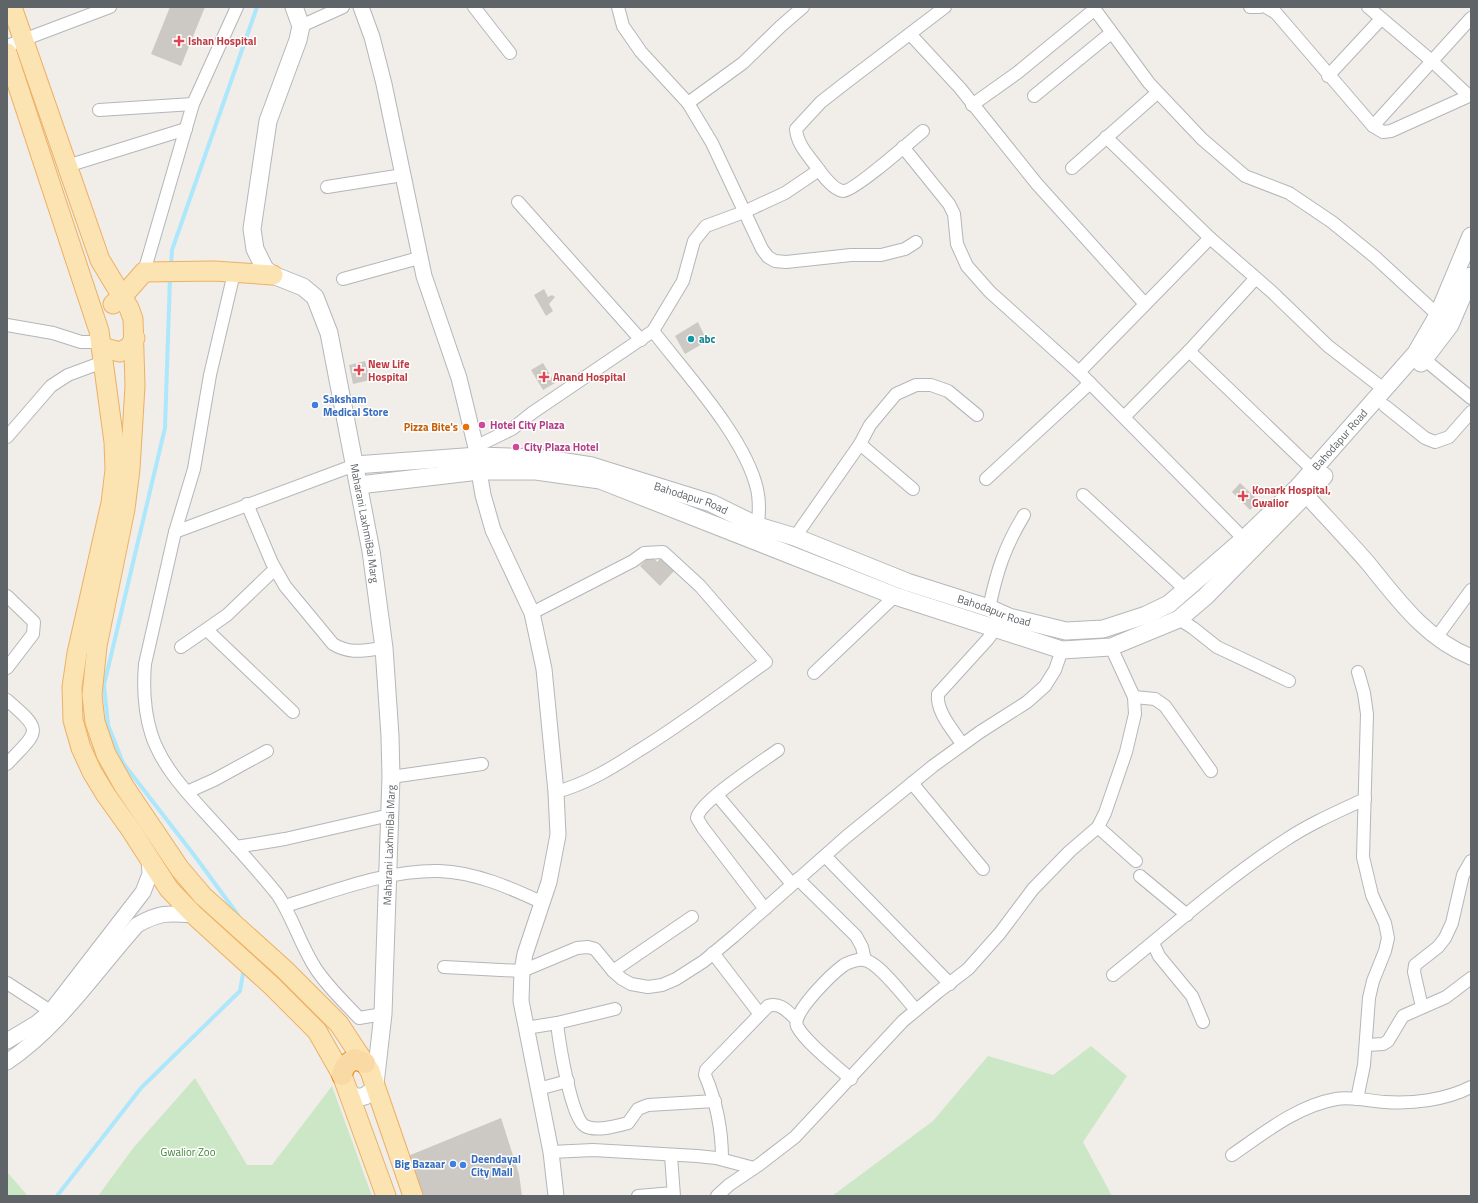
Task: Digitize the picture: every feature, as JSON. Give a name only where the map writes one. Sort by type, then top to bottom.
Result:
[{"type":"highway","points":[[345,1084],[344,1067],[348,1062],[355,1059],[365,1063]]},
{"type":"main road","points":[[12,7],[15,43],[67,166],[100,260],[121,303],[133,319],[135,338],[129,347],[120,352],[102,350]]},
{"type":"main road","points":[[294,7],[301,26]]},
{"type":"main road","name":"Maharani LaxhmiBai Marg","points":[[301,26],[298,40],[268,121],[252,229],[255,249],[265,269],[273,275],[303,287],[315,297],[322,312],[329,333],[371,551],[384,648],[390,736],[391,777],[383,1014],[375,1084]]},
{"type":"main road","points":[[7,53],[95,318],[102,350],[114,442],[115,470],[111,503],[77,653],[72,688],[73,720],[81,748],[92,772],[149,857],[153,877],[169,889],[194,915],[272,986],[317,1031],[345,1084],[386,1196]]},
{"type":"main road","name":"Bahodapur Road","points":[[355,465],[478,458],[540,458],[592,466],[711,503],[758,526],[795,537],[907,582],[989,608],[1009,617],[1066,631],[1103,629],[1146,615],[1169,604],[1244,539],[1385,398],[1416,353],[1438,315],[1471,236]]},
{"type":"main road","points":[[95,318],[121,303],[144,272],[273,275]]},
{"type":"main road","points":[[359,484],[478,458],[536,471],[600,480],[895,596],[995,629],[1062,650],[1111,647],[1179,619],[1206,596],[1306,495],[1385,398],[1424,359],[1450,325],[1470,281]]},
{"type":"main road","name":"Maharani LaxhmiBai Marg","points":[[135,338],[133,430],[130,469],[119,538],[97,646],[92,695],[95,722],[106,754],[124,786],[180,869],[203,896],[284,969],[339,1024],[365,1063],[375,1084],[413,1196]]},
{"type":"main road","points":[[345,1084],[356,1098],[365,1096],[373,1090],[375,1084]]},
{"type":"street","points":[[15,43],[110,7]]},
{"type":"street","points":[[144,272],[193,104],[237,7]]},
{"type":"street","points":[[301,26],[343,7]]},
{"type":"street","points":[[361,7],[372,37],[384,84],[420,258],[440,328],[459,378],[478,458],[483,495],[493,530],[532,613],[544,668],[556,792],[558,835],[554,862],[543,903],[527,942],[522,971],[521,1001],[551,1152],[556,1196]]},
{"type":"street","points":[[474,7],[510,53]]},
{"type":"street","points":[[618,7],[623,26],[641,52],[688,103],[712,143],[762,249],[768,256],[775,260],[786,262],[851,255],[881,255],[905,248],[916,242]]},
{"type":"street","points":[[688,103],[743,64],[781,26],[803,7]]},
{"type":"street","points":[[923,131],[851,189],[844,191],[837,189],[819,170],[801,145],[797,137],[796,129],[812,112],[838,89],[945,7]]},
{"type":"street","points":[[1250,7],[1260,7]]},
{"type":"street","points":[[1266,7],[1276,13],[1328,76],[1373,126],[1383,132],[1391,131],[1470,96],[1433,62],[1368,7]]},
{"type":"street","points":[[972,105],[1016,73],[1094,8],[1111,33],[1157,93],[1202,139],[1245,176],[1289,193],[1332,222],[1375,258],[1438,315]]},
{"type":"street","points":[[1373,126],[1433,62],[1471,18]]},
{"type":"street","points":[[1328,76],[1381,19]]},
{"type":"street","points":[[1034,96],[1111,33]]},
{"type":"street","points":[[910,35],[947,73],[972,105],[999,134],[1037,184],[1144,304]]},
{"type":"street","points":[[1072,168],[1157,93]]},
{"type":"street","points":[[99,110],[193,104]]},
{"type":"street","points":[[67,166],[186,129]]},
{"type":"street","points":[[1106,137],[1210,238],[1385,398],[1425,438],[1435,442],[1449,437],[1471,412]]},
{"type":"street","points":[[903,147],[950,204],[954,214],[957,244],[960,254],[967,266],[990,292],[1079,372],[1244,539]]},
{"type":"street","points":[[478,458],[532,413],[653,331],[683,281],[694,242],[698,234],[706,226],[744,212],[785,193],[819,170]]},
{"type":"street","points":[[327,187],[403,175]]},
{"type":"street","points":[[518,202],[641,340]]},
{"type":"street","points":[[1079,372],[1210,238]]},
{"type":"street","points":[[343,279],[420,258]]},
{"type":"street","points":[[234,273],[210,375],[194,469],[175,532],[145,664],[143,686],[145,708],[151,735],[165,762],[187,792],[267,881],[285,906],[316,968],[333,991],[359,1018],[383,1014]]},
{"type":"street","points":[[1124,417],[1189,351],[1255,279]]},
{"type":"street","points":[[7,325],[53,332],[102,350]]},
{"type":"street","points":[[653,331],[722,420],[741,450],[757,489],[760,502],[758,526]]},
{"type":"street","points":[[7,437],[51,386],[102,350]]},
{"type":"street","points":[[1189,351],[1313,470]]},
{"type":"street","points":[[1424,359],[1471,398]]},
{"type":"street","points":[[986,479],[1090,383]]},
{"type":"street","points":[[795,537],[860,444],[870,425],[896,394],[916,385],[931,385],[948,391],[977,415]]},
{"type":"street","points":[[860,444],[913,489]]},
{"type":"street","points":[[175,532],[355,465]]},
{"type":"street","points":[[1083,495],[1186,590]]},
{"type":"street","points":[[1306,495],[1364,558],[1396,600],[1436,638],[1453,649],[1471,657]]},
{"type":"street","points":[[247,504],[275,569],[285,586],[334,644],[344,651],[384,648]]},
{"type":"street","points":[[989,608],[997,570],[1008,541],[1024,515]]},
{"type":"street","points":[[532,613],[627,564],[644,553],[663,552],[700,586],[766,662],[662,737],[576,786],[556,792]]},
{"type":"street","points":[[180,648],[227,615],[275,569]]},
{"type":"street","points":[[1436,638],[1471,590]]},
{"type":"street","points":[[7,596],[34,622],[33,634],[7,668]]},
{"type":"street","points":[[814,673],[895,596]]},
{"type":"street","points":[[1179,619],[1217,646],[1289,681]]},
{"type":"street","points":[[962,744],[942,713],[937,701],[938,694],[942,687],[988,639],[995,629]]},
{"type":"street","points":[[207,630],[293,712]]},
{"type":"street","points":[[717,1196],[728,1185],[754,1168],[795,1137],[916,1010],[968,969],[1033,889],[1070,851],[1098,826],[1105,813],[1126,752],[1135,714],[1134,697],[1111,647]]},
{"type":"street","points":[[444,967],[522,971],[577,948],[588,947],[595,950],[602,956],[622,979],[632,984],[648,987],[662,985],[676,979],[713,954],[795,881],[912,783],[962,744],[1027,702],[1045,686],[1055,670],[1062,650]]},
{"type":"street","points":[[1357,1098],[1363,1077],[1367,1044],[1369,998],[1373,981],[1385,951],[1388,938],[1385,923],[1372,895],[1363,857],[1367,714],[1364,692],[1358,672]]},
{"type":"street","points":[[1134,697],[1154,699],[1164,706],[1211,771]]},
{"type":"street","points":[[7,700],[29,718],[34,725],[33,733],[27,742],[7,764]]},
{"type":"street","points":[[765,909],[697,818],[701,808],[717,794],[778,750]]},
{"type":"street","points":[[187,792],[214,780],[267,751]]},
{"type":"street","points":[[391,777],[482,764]]},
{"type":"street","points":[[912,783],[983,869]]},
{"type":"street","points":[[717,794],[795,881],[856,936],[862,947],[865,960]]},
{"type":"street","points":[[1113,975],[1253,862],[1285,840],[1325,817],[1365,799]]},
{"type":"street","points":[[236,847],[285,839],[390,815]]},
{"type":"street","points":[[1098,826],[1136,861]]},
{"type":"street","points":[[825,856],[950,984]]},
{"type":"street","points":[[1422,1007],[1414,972],[1415,965],[1438,947],[1445,938],[1452,923],[1463,875],[1471,861]]},
{"type":"street","points":[[7,1042],[37,1023],[55,1014],[153,877],[166,870],[180,869]]},
{"type":"street","points":[[285,906],[388,876],[439,872],[464,875],[489,881],[543,903]]},
{"type":"street","points":[[1140,876],[1187,915]]},
{"type":"street","points":[[7,1062],[55,1014],[137,925],[150,917],[164,913],[194,915]]},
{"type":"street","points":[[614,971],[692,917]]},
{"type":"street","points":[[1152,943],[1159,956],[1192,996],[1203,1022]]},
{"type":"street","points":[[713,954],[759,1013]]},
{"type":"street","points":[[851,1078],[829,1060],[796,1025],[796,1019],[804,1006],[824,984],[845,964],[857,960],[865,960],[876,966],[916,1010]]},
{"type":"street","points":[[1367,1044],[1383,1044],[1388,1041],[1403,1016],[1446,997],[1471,978]]},
{"type":"street","points":[[7,983],[55,1014]]},
{"type":"street","points":[[722,1160],[722,1135],[715,1101],[705,1075],[706,1070],[759,1013],[768,1006],[775,1004],[780,1005],[796,1019]]},
{"type":"street","points":[[526,1028],[557,1023],[615,1009]]},
{"type":"street","points":[[557,1023],[563,1067],[580,1122],[588,1128],[628,1123],[638,1109],[648,1105],[715,1101]]},
{"type":"street","points":[[538,1089],[568,1081]]},
{"type":"street","points":[[1232,1155],[1272,1128],[1308,1107],[1337,1099],[1357,1098],[1385,1102],[1414,1102],[1437,1098],[1471,1087]]},
{"type":"street","points":[[551,1152],[592,1150],[671,1156],[697,1156],[722,1160],[754,1168]]},
{"type":"street","points":[[638,1196],[674,1195],[671,1156]]},
{"type":"green space","points":[[1091,1046],[1127,1076],[1083,1142],[1112,1196],[832,1196],[933,1121],[988,1056],[1053,1075]]},
{"type":"green space","name":"Gwalior Zoo","points":[[195,1078],[247,1165],[272,1165],[332,1086],[372,1196],[98,1196],[134,1147]]},
{"type":"green space","points":[[7,1172],[28,1196],[7,1196]]},
{"type":"building","points":[[170,7],[205,7],[181,66],[151,54]]},
{"type":"building","points":[[544,289],[548,297],[552,295],[555,297],[549,304],[553,311],[546,316],[534,295]]},
{"type":"building","name":"abc","points":[[698,322],[707,341],[685,354],[675,336]]},
{"type":"building","points":[[365,361],[370,380],[353,384],[349,365]]},
{"type":"building","points":[[543,363],[555,383],[543,390],[531,370]]},
{"type":"building","points":[[1240,483],[1259,501],[1250,510],[1232,492]]},
{"type":"building","points":[[651,555],[657,562],[662,557],[675,570],[660,586],[640,566]]},
{"type":"building","name":"Deendayal City Mall","points":[[501,1118],[519,1174],[522,1196],[420,1196],[408,1156]]},
{"type":"waterway","points":[[171,266],[172,250],[257,7]]},
{"type":"waterway","points":[[170,277],[165,428],[104,685],[108,725],[123,763],[238,915]]},
{"type":"waterway","points":[[57,1196],[141,1088],[240,991],[244,968]]},
{"type":"place","name":"Ishan Hospital","points":[[179,41]]},
{"type":"place","name":"abc","points":[[691,339]]},
{"type":"place","name":"New Life Hospital","points":[[359,370]]},
{"type":"place","name":"Anand Hospital","points":[[544,377]]},
{"type":"place","name":"Saksham Medical Store","points":[[315,405]]},
{"type":"place","name":"Hotel City Plaza","points":[[482,425]]},
{"type":"place","name":"Pizza Bite's","points":[[466,427]]},
{"type":"place","name":"City Plaza Hotel","points":[[516,447]]},
{"type":"place","name":"Konark Hospital, Gwalior","points":[[1243,496]]},
{"type":"place","name":"Big Bazaar","points":[[453,1164]]},
{"type":"place","name":"Deendayal City Mall","points":[[463,1165]]}]
